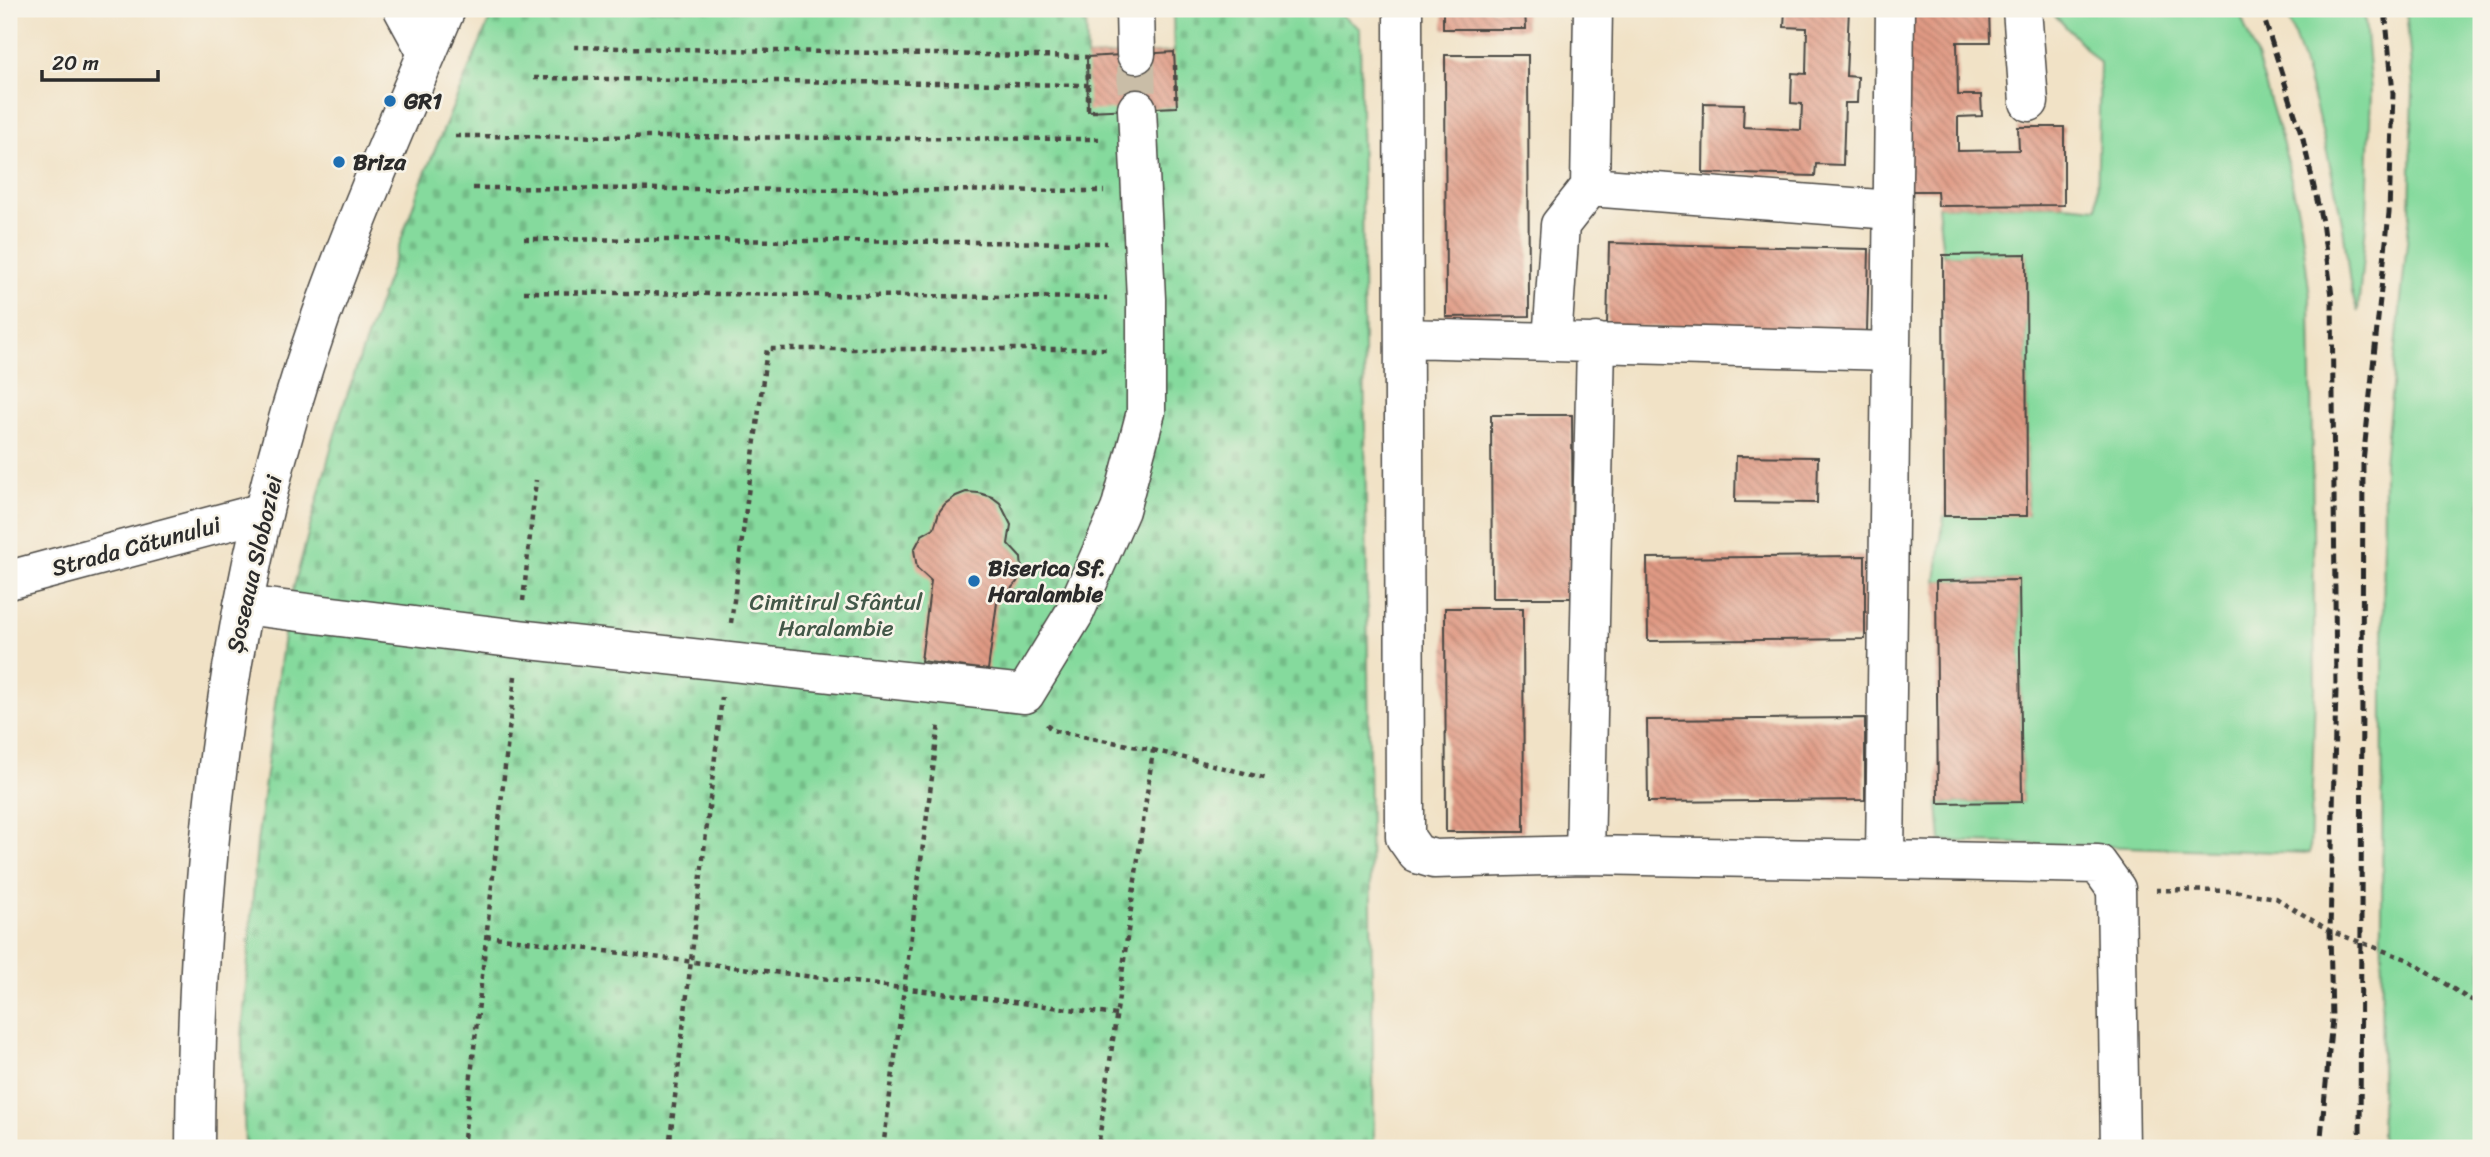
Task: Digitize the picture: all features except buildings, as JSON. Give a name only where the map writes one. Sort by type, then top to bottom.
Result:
[{"type":"street","points":[[403,9],[427,53]]},
{"type":"street","name":"Șoseaua Sloboziei","points":[[195,1148],[195,1065],[202,915],[229,684],[263,512],[321,316],[446,9]]},
{"type":"street","points":[[1135,9],[1136,54]]},
{"type":"street","points":[[1403,9],[1405,837],[1417,854],[1434,859],[1585,855],[2098,864],[2116,889],[2120,1148]]},
{"type":"street","points":[[1552,341],[1560,225],[1590,187],[1593,9]]},
{"type":"street","points":[[1885,860],[1895,9]]},
{"type":"street","points":[[2022,9],[2029,102]]},
{"type":"street","points":[[243,605],[519,639],[1025,694],[1074,614],[1120,510],[1146,412],[1146,299],[1138,124]]},
{"type":"street","points":[[1590,187],[1892,210]]},
{"type":"street","points":[[1404,338],[1891,351]]},
{"type":"street","points":[[1585,855],[1596,342]]},
{"type":"street","name":"Strada Cătunului","points":[[9,580],[263,512]]},
{"type":"path","points":[[534,78],[1087,85],[1087,57],[573,47]]},
{"type":"path","points":[[455,136],[1138,124]]},
{"type":"path","points":[[473,188],[1140,191]]},
{"type":"path","points":[[524,239],[1143,244]]},
{"type":"path","points":[[524,292],[1146,299]]},
{"type":"path","points":[[669,1148],[726,662],[767,349],[1147,349]]},
{"type":"path","points":[[463,1148],[536,480]]},
{"type":"path","points":[[883,1148],[944,685]]},
{"type":"path","points":[[1025,694],[1051,730],[1153,750],[1268,779]]},
{"type":"path","points":[[1098,1148],[1153,750]]},
{"type":"path","points":[[2116,889],[2233,891],[2276,898],[2330,931],[2409,960],[2467,998],[2481,1004]]},
{"type":"path","points":[[486,936],[1117,1015]]},
{"type":"green space","name":"Cimitirul Sfântul Haralambie","points":[[494,9],[767,9],[1086,14],[1087,57],[1174,52],[1173,9],[1334,9],[1360,29],[1374,1148],[245,1148],[242,1038],[257,843],[287,612],[341,412],[421,183]]},
{"type":"green space","points":[[2049,9],[2238,9],[2257,57],[2283,144],[2301,224],[2310,297],[2315,688],[2310,853],[1941,841],[1938,803],[2022,802],[2019,580],[1936,581],[1944,516],[2027,515],[2026,255],[1943,255],[1938,206],[2064,205],[2097,208],[2100,63]]},
{"type":"green space","points":[[2285,9],[2364,9],[2371,91],[2367,213],[2358,312],[2351,289],[2343,229],[2324,138]]},
{"type":"green space","points":[[2406,9],[2481,9],[2481,1148],[2382,1148],[2381,1133],[2384,463],[2410,214],[2413,88]]},
{"type":"tunnel","points":[[1136,54],[1137,109]]},
{"type":"railway","points":[[2261,9],[2303,139],[2322,222],[2332,296],[2336,690],[2330,931],[2332,1019],[2320,1148]]},
{"type":"railway","points":[[2360,1148],[2363,462],[2389,213],[2393,93],[2385,9]]},
{"type":"place","name":"GR1","points":[[390,101]]},
{"type":"place","name":"Briza","points":[[339,162]]},
{"type":"place","name":"Biserica Sf. Haralambie","points":[[974,581]]}]
